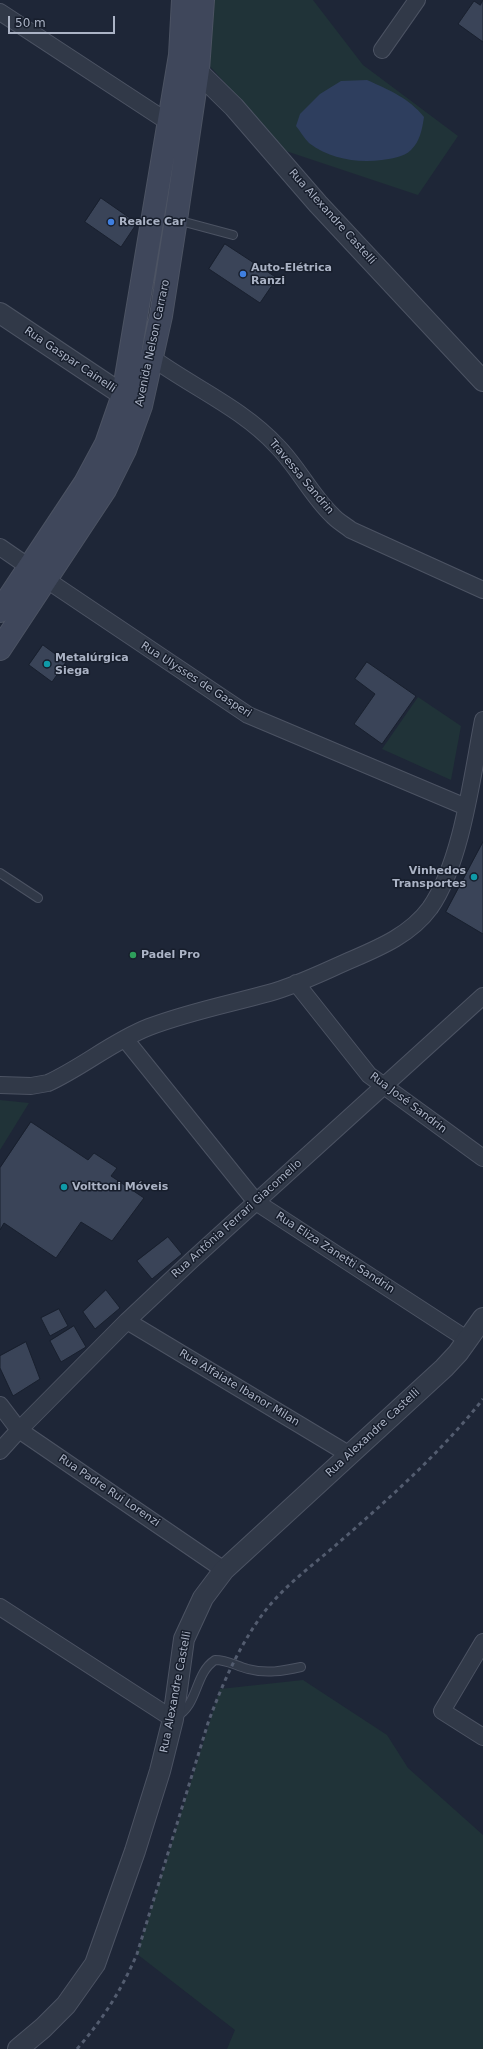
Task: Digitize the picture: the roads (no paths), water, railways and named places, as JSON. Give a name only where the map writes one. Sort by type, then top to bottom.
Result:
[{"type":"main road","name":"Avenida Nelson Carraro","points":[[0,649],[105,490],[125,450],[132,401],[133,345],[180,55],[183,0]]},
{"type":"main road","name":"Avenida Nelson Carraro","points":[[0,611],[88,477],[132,401],[151,357],[160,316],[198,70],[203,0]]},
{"type":"main road","points":[[154,211],[176,216]]},
{"type":"main road","points":[[133,345],[151,357]]},
{"type":"street","points":[[382,50],[417,0]]},
{"type":"street","points":[[0,12],[168,122]]},
{"type":"street","name":"Rua Alexandre Castelli","points":[[180,55],[198,70],[234,107],[318,204],[483,381]]},
{"type":"street","name":"Rua Gaspar Cainelli","points":[[0,313],[132,401]]},
{"type":"street","name":"Travessa Sandrin","points":[[151,357],[179,377],[240,415],[277,445],[332,516],[351,530],[483,590]]},
{"type":"street","name":"Rua Ulysses de Gasperi","points":[[0,547],[29,567],[31,578],[38,581],[47,580],[248,715],[466,807]]},
{"type":"street","points":[[0,1085],[31,1086],[48,1083],[148,1027],[207,1008],[270,992],[296,983],[399,937],[416,923],[429,909],[443,885],[450,868],[466,807],[483,720]]},
{"type":"street","name":"Rua José Sandrin","points":[[296,983],[369,1075],[383,1087],[483,1158]]},
{"type":"street","name":"Rua Antônia Ferrari Giacomello","points":[[0,1451],[127,1321],[483,996]]},
{"type":"street","name":"Rua Eliza Zanetti Sandrin","points":[[126,1039],[256,1202],[468,1340]]},
{"type":"street","name":"Rua Alexandre Castelli","points":[[18,2049],[44,2028],[66,2005],[95,1964],[135,1851],[160,1771],[173,1719],[184,1639],[203,1598],[224,1570],[444,1368],[468,1340],[483,1318]]},
{"type":"street","name":"Rua Alfaiate Ibanor Milan","points":[[127,1321],[350,1455]]},
{"type":"street","name":"Rua Padre Rui Lorenzi","points":[[0,1406],[19,1430],[224,1570]]},
{"type":"street","points":[[0,1607],[173,1719]]},
{"type":"street","points":[[483,1642],[442,1710],[483,1737]]},
{"type":"lane","points":[[176,216],[233,235]]},
{"type":"lane","points":[[0,873],[38,898]]},
{"type":"lane","points":[[173,1719],[187,1709],[204,1670],[215,1660],[226,1660],[247,1669],[261,1672],[279,1671],[301,1667]]},
{"type":"water","points":[[367,80],[391,91],[405,100],[418,110],[424,117],[419,139],[414,147],[401,156],[382,160],[363,161],[344,159],[334,156],[309,143],[296,126],[300,114],[320,94],[341,81]]},
{"type":"railway","points":[[77,2049],[111,2004],[125,1980],[137,1954],[208,1723],[231,1667],[245,1640],[262,1615],[280,1594],[363,1522],[417,1472],[483,1399]]},
{"type":"place","name":"Realce Car","points":[[111,222]]},
{"type":"place","name":"Auto-Elétrica Ranzi","points":[[243,274]]},
{"type":"place","name":"Metalúrgica Siega","points":[[47,664]]},
{"type":"place","name":"Vinhedos Transportes","points":[[474,877]]},
{"type":"place","name":"Padel Pro","points":[[133,955]]},
{"type":"place","name":"Volttoni Móveis","points":[[64,1187]]}]
